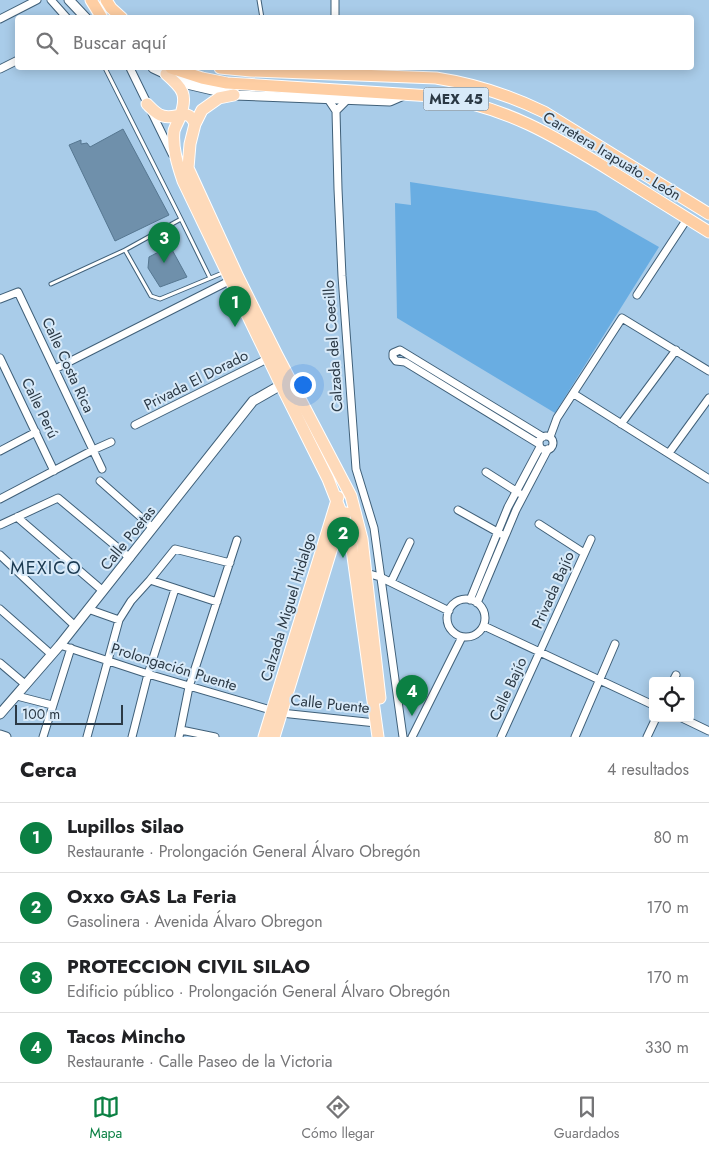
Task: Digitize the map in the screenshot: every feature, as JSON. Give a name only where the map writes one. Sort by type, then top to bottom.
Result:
[{"type":"highway","points":[[91,0],[100,15]]},
{"type":"highway","points":[[106,0],[119,15]]},
{"type":"highway","name":"Carretera Irapuato - León","points":[[336,70],[465,82],[518,100],[575,131],[709,214]]},
{"type":"highway","name":"Carretera Irapuato - León","points":[[169,71],[227,82],[460,99],[512,115],[568,144],[709,232]]},
{"type":"main road","points":[[169,71],[184,95],[174,131],[183,167],[184,181],[232,276],[350,496],[360,525],[361,572],[378,737]]},
{"type":"main road","points":[[234,95],[219,98],[202,110],[195,124],[183,167],[280,385],[337,499],[350,535],[361,572],[386,737]]},
{"type":"main road","points":[[147,104],[165,117],[188,115],[195,124]]},
{"type":"main road","name":"Calzada Miguel Hidalgo","points":[[274,737],[277,712],[337,499],[350,496]]},
{"type":"main road","name":"Calzada Miguel Hidalgo","points":[[264,737],[277,712],[350,496]]},
{"type":"main road","points":[[333,544],[352,543]]},
{"type":"street","points":[[0,19],[37,0]]},
{"type":"street","points":[[50,0],[64,15]]},
{"type":"street","points":[[69,0],[83,15]]},
{"type":"street","points":[[335,0],[335,15]]},
{"type":"street","points":[[0,69],[15,62]]},
{"type":"street","points":[[131,70],[147,104],[183,167]]},
{"type":"street","name":"MEX 45","points":[[169,71],[188,84],[234,95],[390,101],[406,94]]},
{"type":"street","points":[[328,99],[336,111],[347,100]]},
{"type":"street","name":"Calzada del Coecillo","points":[[336,111],[343,286],[356,469],[374,528],[404,737]]},
{"type":"street","points":[[637,296],[687,219]]},
{"type":"street","points":[[54,369],[232,276]]},
{"type":"street","name":"Calle Costa Rica","points":[[0,299],[18,292],[102,469]]},
{"type":"street","points":[[520,494],[543,441],[622,318],[709,371]]},
{"type":"street","points":[[474,601],[502,534],[508,507],[520,494],[553,444],[543,441],[477,401],[400,350],[393,354],[396,361],[405,362],[477,401]]},
{"type":"street","points":[[621,424],[676,350]]},
{"type":"street","name":"Calle Perú","points":[[0,358],[54,471]]},
{"type":"street","name":"Privada El Dorado","points":[[135,425],[269,358]]},
{"type":"street","name":"Calle Poetas","points":[[0,714],[60,645],[254,400],[280,385]]},
{"type":"street","points":[[574,394],[709,479]]},
{"type":"street","points":[[668,453],[709,398]]},
{"type":"street","points":[[0,450],[36,432]]},
{"type":"street","points":[[543,441],[545,450],[548,450]]},
{"type":"street","points":[[0,499],[111,442]]},
{"type":"street","points":[[486,472],[520,494]]},
{"type":"street","points":[[100,481],[153,528]]},
{"type":"street","points":[[350,496],[362,489]]},
{"type":"street","points":[[0,525],[58,498],[130,558]]},
{"type":"street","points":[[458,510],[502,534]]},
{"type":"street","points":[[17,517],[103,591]]},
{"type":"street","points":[[539,524],[584,554]]},
{"type":"street","name":"Privada Bajío","points":[[540,653],[591,539]]},
{"type":"street","points":[[215,737],[180,733],[190,686],[237,540]]},
{"type":"street","points":[[391,582],[410,542]]},
{"type":"street","points":[[87,737],[119,620],[131,601],[175,549],[230,563]]},
{"type":"street","points":[[0,555],[75,626]]},
{"type":"street","points":[[361,572],[380,577],[449,611]]},
{"type":"street","points":[[150,580],[217,602]]},
{"type":"street","points":[[132,737],[148,674],[176,589]]},
{"type":"street","points":[[457,601],[474,601],[484,613],[484,626],[472,636],[462,637],[451,630],[448,624],[447,617],[449,611],[457,601]]},
{"type":"street","points":[[0,609],[52,654]]},
{"type":"street","points":[[88,609],[119,620]]},
{"type":"street","points":[[484,626],[649,703]]},
{"type":"street","points":[[412,737],[462,637]]},
{"type":"street","points":[[576,737],[615,644]]},
{"type":"street","name":"Prolongación Puente","points":[[60,645],[148,674],[277,712]]},
{"type":"street","points":[[43,737],[71,648]]},
{"type":"street","name":"Calle Bajío","points":[[501,737],[540,653]]},
{"type":"street","points":[[0,663],[26,685]]},
{"type":"street","points":[[17,696],[52,705]]},
{"type":"street","name":"Calle Puente","points":[[277,712],[376,723]]},
{"type":"street","points":[[647,737],[654,722]]},
{"type":"street","points":[[690,722],[709,731]]},
{"type":"street","points":[[0,736],[6,737]]},
{"type":"lane","points":[[259,0],[262,15]]},
{"type":"lane","points":[[106,70],[210,278]]},
{"type":"lane","points":[[51,284],[125,250],[181,219]]},
{"type":"lane","points":[[125,250],[151,296],[160,299],[210,278],[232,276]]},
{"type":"shaded area","points":[[410,182],[596,211],[659,247],[555,413],[397,318],[395,203],[411,205]]},
{"type":"building","points":[[123,129],[169,215],[115,241],[69,145],[81,140],[81,144],[87,143],[90,147]]},
{"type":"building","points":[[170,246],[187,277],[160,287],[148,268],[149,257]]},
{"type":"place","name":"PROTECCION CIVIL SILAO","points":[[164,263]]},
{"type":"place","name":"Lupillos Silao","points":[[235,327]]},
{"type":"place","name":"Oxxo GAS La Feria","points":[[343,558]]},
{"type":"place","name":"Tacos Mincho","points":[[412,716]]},
{"type":"district","name":"MEXICO","points":[[46,568]]}]
